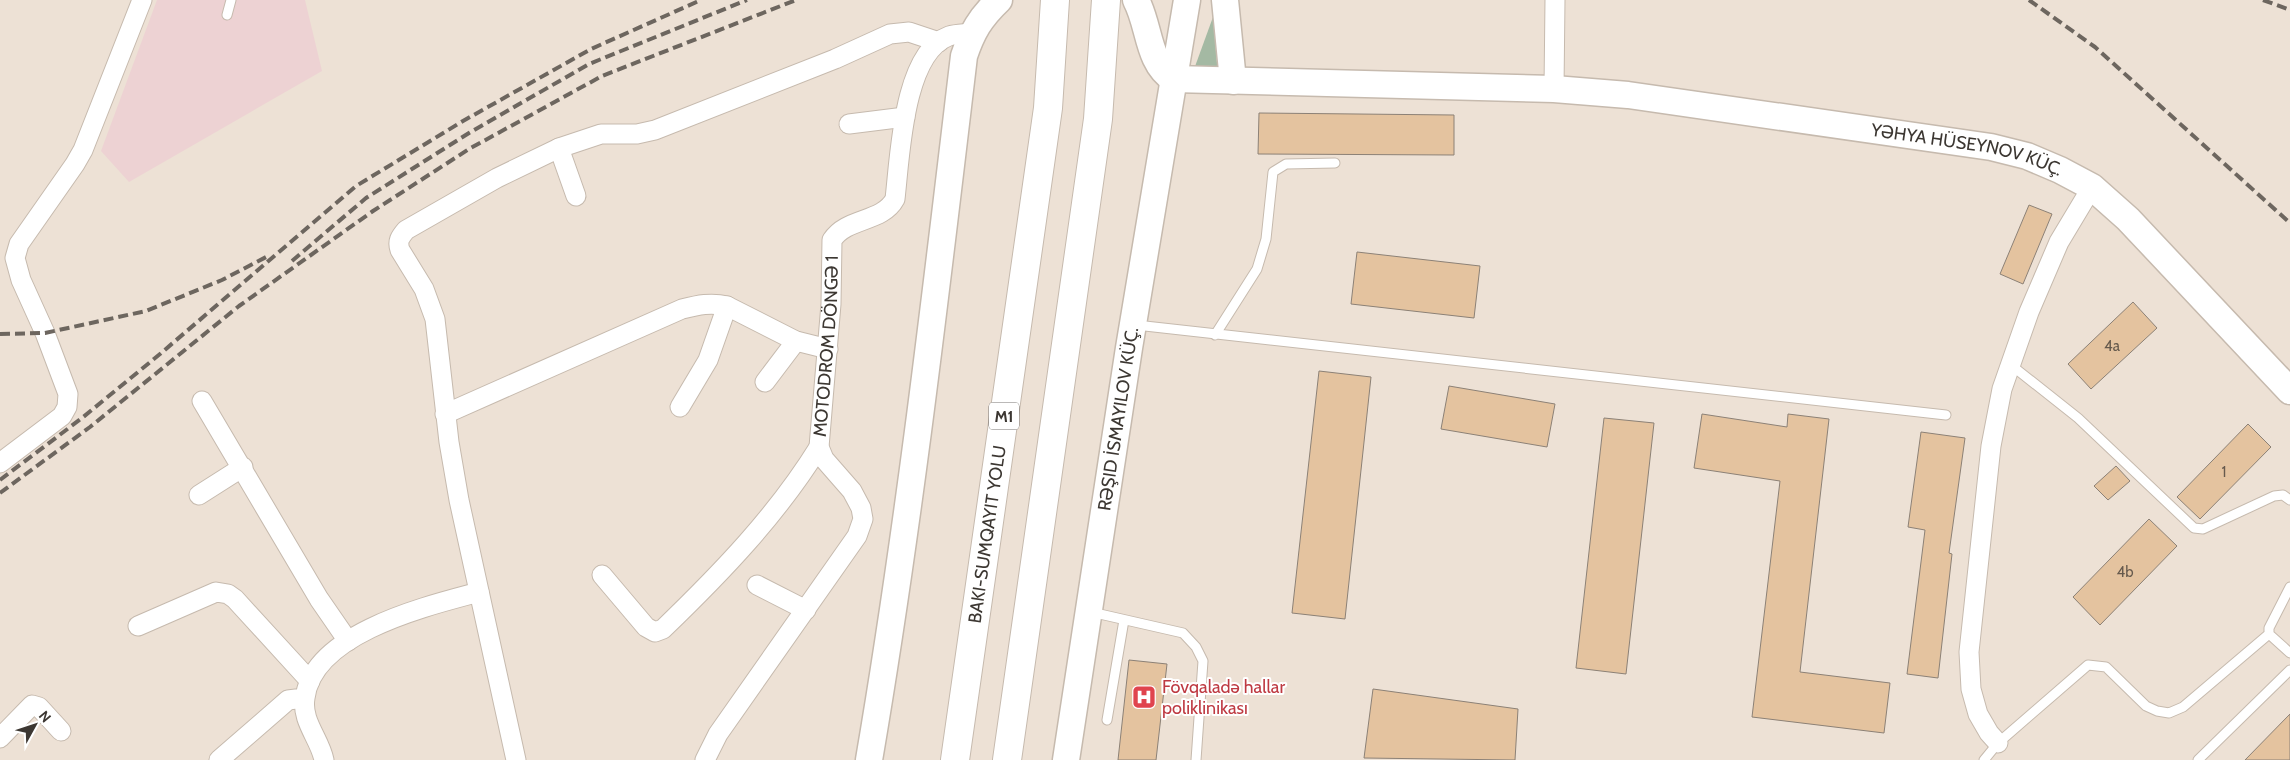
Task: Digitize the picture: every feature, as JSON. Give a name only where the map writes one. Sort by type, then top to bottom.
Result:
[{"type":"highway","name":"M1","points":[[955,760],[1045,128],[1051,72],[1055,0]]},
{"type":"highway","points":[[1007,760],[1102,78],[1106,0]]},
{"type":"street","points":[[0,463],[62,416],[67,407],[68,394],[42,325],[21,280],[15,258],[19,244],[83,150],[142,0]]},
{"type":"street","points":[[869,760],[892,627],[916,453],[964,56],[972,33],[986,12],[999,0]]},
{"type":"street","points":[[1136,0],[1145,20],[1157,64],[1164,73],[1173,79]]},
{"type":"street","points":[[1066,760],[1133,325],[1187,0]]},
{"type":"street","points":[[1180,45],[1200,0]]},
{"type":"street","points":[[1225,0],[1233,81]]},
{"type":"street","points":[[1554,89],[1555,0]]},
{"type":"street","points":[[516,760],[459,500],[445,414],[435,319],[424,289],[400,250],[398,243],[400,236],[406,230],[448,204],[559,148],[601,134],[637,134],[655,130],[834,59],[890,34],[909,32],[939,42],[949,36],[972,33]]},
{"type":"street","name":"MOTODROM DÖNGƏ 1","points":[[705,760],[718,734],[857,536],[863,519],[861,508],[852,491],[829,467],[818,446],[828,349],[832,240],[836,233],[846,227],[891,207],[895,199],[906,116],[916,74],[931,49],[939,42]]},
{"type":"street","name":"YƏHYA HÜSEYNOV KÜÇ.","points":[[1173,79],[1554,89],[1628,94],[1990,147],[2027,156],[2060,170],[2092,187],[2128,219],[2290,391]]},
{"type":"street","points":[[849,124],[906,116]]},
{"type":"street","points":[[559,148],[576,196]]},
{"type":"street","points":[[1998,743],[1989,733],[1978,714],[1971,689],[1969,652],[1991,446],[2002,389],[2029,312],[2059,242],[2092,187]]},
{"type":"street","points":[[445,414],[682,309],[715,303],[727,306],[796,341],[828,349]]},
{"type":"street","points":[[680,407],[708,360],[727,306]]},
{"type":"street","points":[[765,382],[796,341]]},
{"type":"street","points":[[202,401],[243,467],[319,598],[348,641]]},
{"type":"street","points":[[602,575],[646,627],[655,632],[663,629],[768,519],[797,482],[818,446]]},
{"type":"street","points":[[199,495],[243,467]]},
{"type":"street","points":[[757,585],[806,610]]},
{"type":"street","points":[[138,626],[216,592],[228,594],[235,599],[310,681]]},
{"type":"street","points":[[324,760],[310,728],[304,700],[310,681],[324,662],[348,641],[389,619],[479,592]]},
{"type":"street","points":[[219,760],[288,700],[304,700]]},
{"type":"street","points":[[0,738],[32,705],[39,707],[61,731]]},
{"type":"lane","points":[[227,15],[231,0]]},
{"type":"lane","points":[[1215,335],[1258,269],[1266,239],[1273,172],[1286,164],[1335,163]]},
{"type":"lane","points":[[1133,325],[1946,415]]},
{"type":"lane","points":[[2011,365],[2078,418],[2194,528],[2203,530],[2274,496],[2283,495],[2290,500]]},
{"type":"lane","points":[[2290,587],[2269,628],[2269,634],[2290,653]]},
{"type":"lane","points":[[1088,612],[1183,633],[1196,647],[1202,661],[1196,760]]},
{"type":"lane","points":[[1107,720],[1124,620]]},
{"type":"lane","points":[[1984,760],[1998,743],[2088,665],[2106,667],[2146,706],[2157,711],[2169,713],[2183,707],[2269,634]]},
{"type":"lane","points":[[2198,760],[2290,670]]},
{"type":"shaded area","points":[[157,0],[305,0],[322,71],[129,182],[101,151]]},
{"type":"green space","points":[[1213,17],[1218,74],[1193,72]]},
{"type":"building","points":[[1259,113],[1454,115],[1454,155],[1258,154]]},
{"type":"building","points":[[2029,205],[2052,214],[2023,284],[2000,274]]},
{"type":"building","points":[[1357,252],[1480,266],[1474,318],[1351,304]]},
{"type":"building","points":[[2133,302],[2157,328],[2091,389],[2068,364]]},
{"type":"building","points":[[1319,371],[1371,377],[1345,619],[1292,613]]},
{"type":"building","points":[[1449,386],[1555,404],[1547,447],[1441,429]]},
{"type":"building","points":[[1702,414],[1787,427],[1788,414],[1829,419],[1800,672],[1890,683],[1884,733],[1752,717],[1780,481],[1694,468]]},
{"type":"building","points":[[1604,418],[1654,423],[1626,674],[1576,668]]},
{"type":"building","points":[[2248,424],[2271,447],[2200,519],[2177,497]]},
{"type":"building","points":[[1921,432],[1965,438],[1949,553],[1952,554],[1938,678],[1907,674],[1925,530],[1908,527]]},
{"type":"building","points":[[2116,466],[2130,481],[2108,500],[2094,486]]},
{"type":"building","points":[[2149,519],[2177,546],[2100,625],[2073,597]]},
{"type":"building","name":"Fövqaladə hallar poliklinikası","points":[[1129,660],[1167,664],[1156,760],[1118,760]]},
{"type":"building","points":[[1373,689],[1518,709],[1515,760],[1364,758]]},
{"type":"building","points":[[2290,714],[2290,760],[2245,760]]},
{"type":"railway","points":[[0,480],[82,418],[160,354],[356,186],[463,121],[591,49],[701,0]]},
{"type":"railway","points":[[292,261],[366,198],[469,133],[589,64],[747,0]]},
{"type":"railway","points":[[0,493],[90,427],[239,306],[373,211],[469,149],[602,76],[796,0]]},
{"type":"railway","points":[[2029,0],[2095,47],[2290,223]]},
{"type":"railway","points":[[2263,0],[2290,10]]},
{"type":"railway","points":[[0,334],[45,333],[146,311],[222,280],[270,255]]},
{"type":"place","name":"Fövqaladə hallar poliklinikası","points":[[1144,697]]}]
